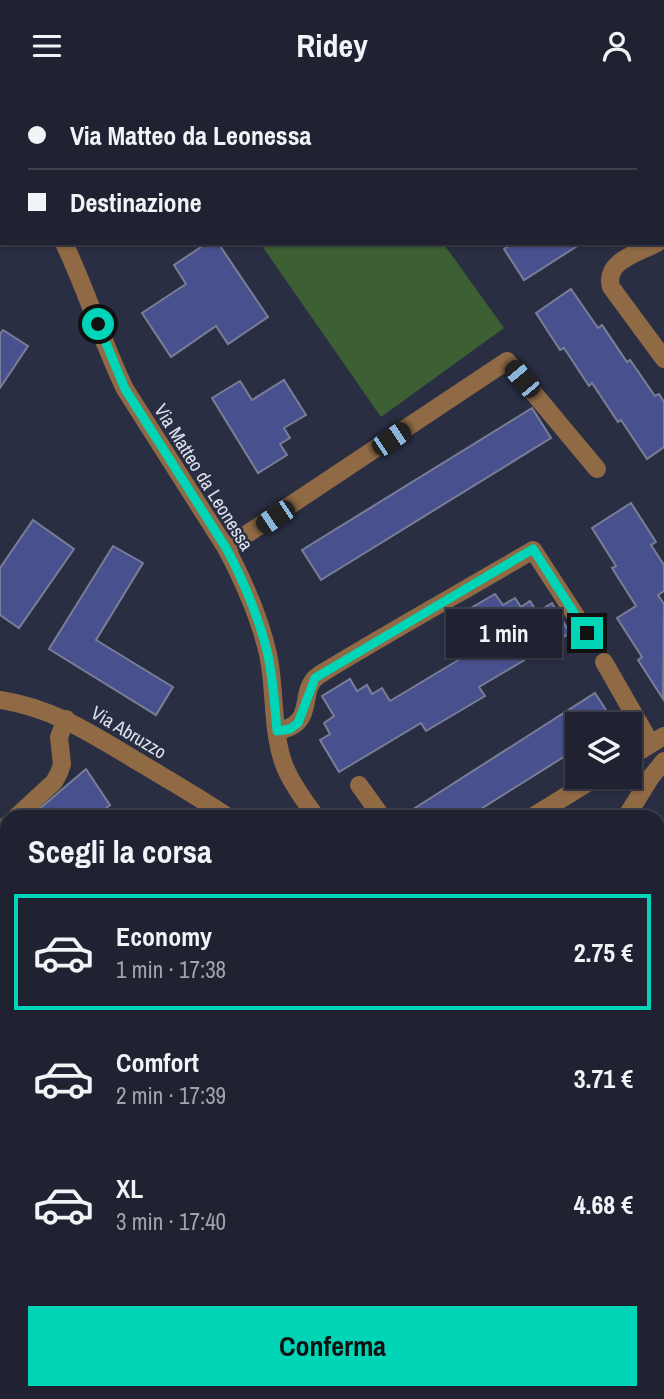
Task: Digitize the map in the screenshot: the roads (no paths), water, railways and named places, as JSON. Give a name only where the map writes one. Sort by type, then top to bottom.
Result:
[{"type":"street","name":"Via Matteo da Leonessa","points":[[65,245],[116,372],[226,548],[244,587],[267,653],[277,731],[285,767],[311,810]]},
{"type":"street","points":[[653,245],[617,264],[611,272],[610,282],[664,359]]},
{"type":"street","points":[[226,548],[506,361],[597,469]]},
{"type":"street","points":[[277,731],[290,729],[298,723],[315,678],[533,549],[587,633]]},
{"type":"street","points":[[604,662],[658,740],[642,750]]},
{"type":"street","name":"Via Abruzzo","points":[[0,700],[40,709],[66,719],[217,810]]},
{"type":"street","points":[[24,810],[54,782],[59,773],[62,764],[59,737],[66,719]]},
{"type":"street","points":[[630,810],[664,761]]},
{"type":"street","points":[[359,785],[377,810]]},
{"type":"street","points":[[543,810],[578,789]]}]
